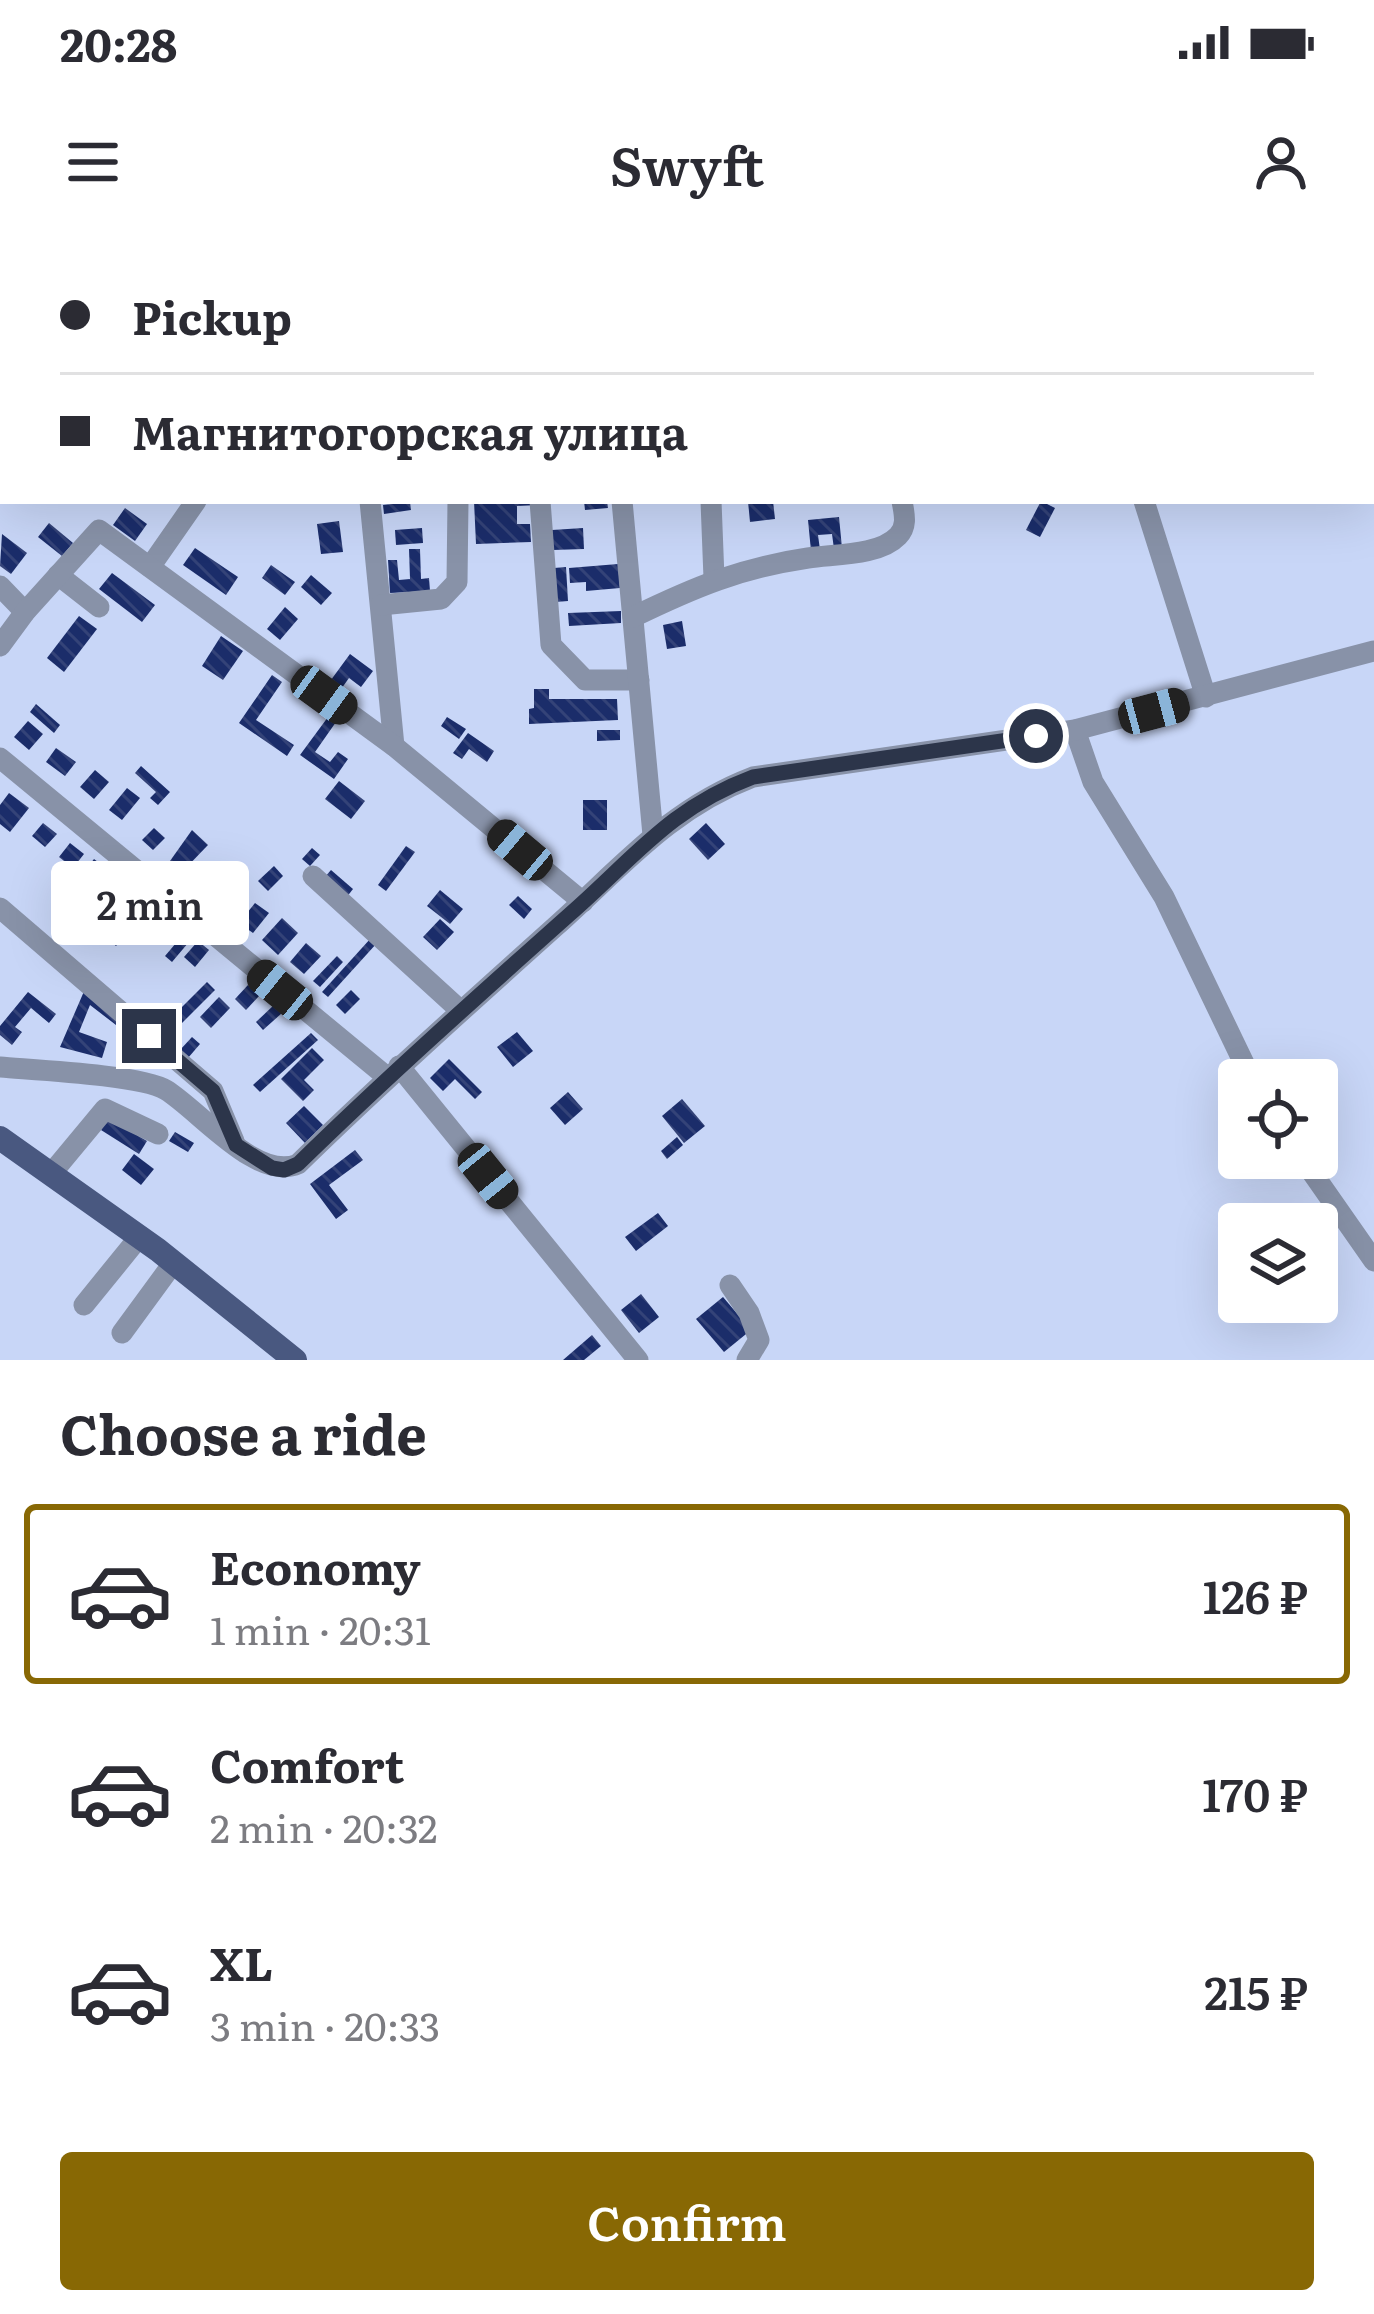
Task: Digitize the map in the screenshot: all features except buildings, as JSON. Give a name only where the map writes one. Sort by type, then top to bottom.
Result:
[{"type":"main road","points":[[0,1138],[140,1236],[295,1360]]},
{"type":"street","points":[[150,567],[194,504]]},
{"type":"street","points":[[370,504],[394,746]]},
{"type":"street","points":[[381,605],[441,598],[457,582],[458,504]]},
{"type":"street","points":[[540,504],[551,645],[585,680],[639,680]]},
{"type":"street","points":[[622,504],[653,835]]},
{"type":"street","points":[[711,504],[713,578]]},
{"type":"street","points":[[633,617],[713,578],[778,562],[876,548],[898,537],[905,522],[902,504]]},
{"type":"street","points":[[1145,504],[1206,697]]},
{"type":"street","points":[[0,646],[99,530],[394,746],[583,902]]},
{"type":"street","points":[[58,575],[99,607]]},
{"type":"street","points":[[0,586],[25,612]]},
{"type":"street","points":[[0,1067],[162,1087],[236,1145],[272,1168],[284,1170],[298,1164],[653,835],[712,793],[753,777],[1075,730],[1374,651]]},
{"type":"street","points":[[1075,730],[1093,782],[1164,896],[1242,1059]]},
{"type":"street","points":[[0,758],[393,1072],[638,1360]]},
{"type":"street","points":[[313,876],[461,1011]]},
{"type":"street","points":[[0,908],[213,1091],[236,1145]]},
{"type":"street","points":[[51,1174],[105,1109],[158,1134]]},
{"type":"street","points":[[1317,1179],[1374,1261]]},
{"type":"street","points":[[84,1305],[140,1236]]},
{"type":"street","points":[[122,1333],[174,1262]]},
{"type":"street","points":[[730,1285],[749,1312],[759,1340],[747,1360]]},
{"type":"route","points":[[149,1036],[213,1091],[236,1145],[272,1168],[284,1170],[298,1164],[653,835],[712,793],[753,777],[1036,736]]}]
